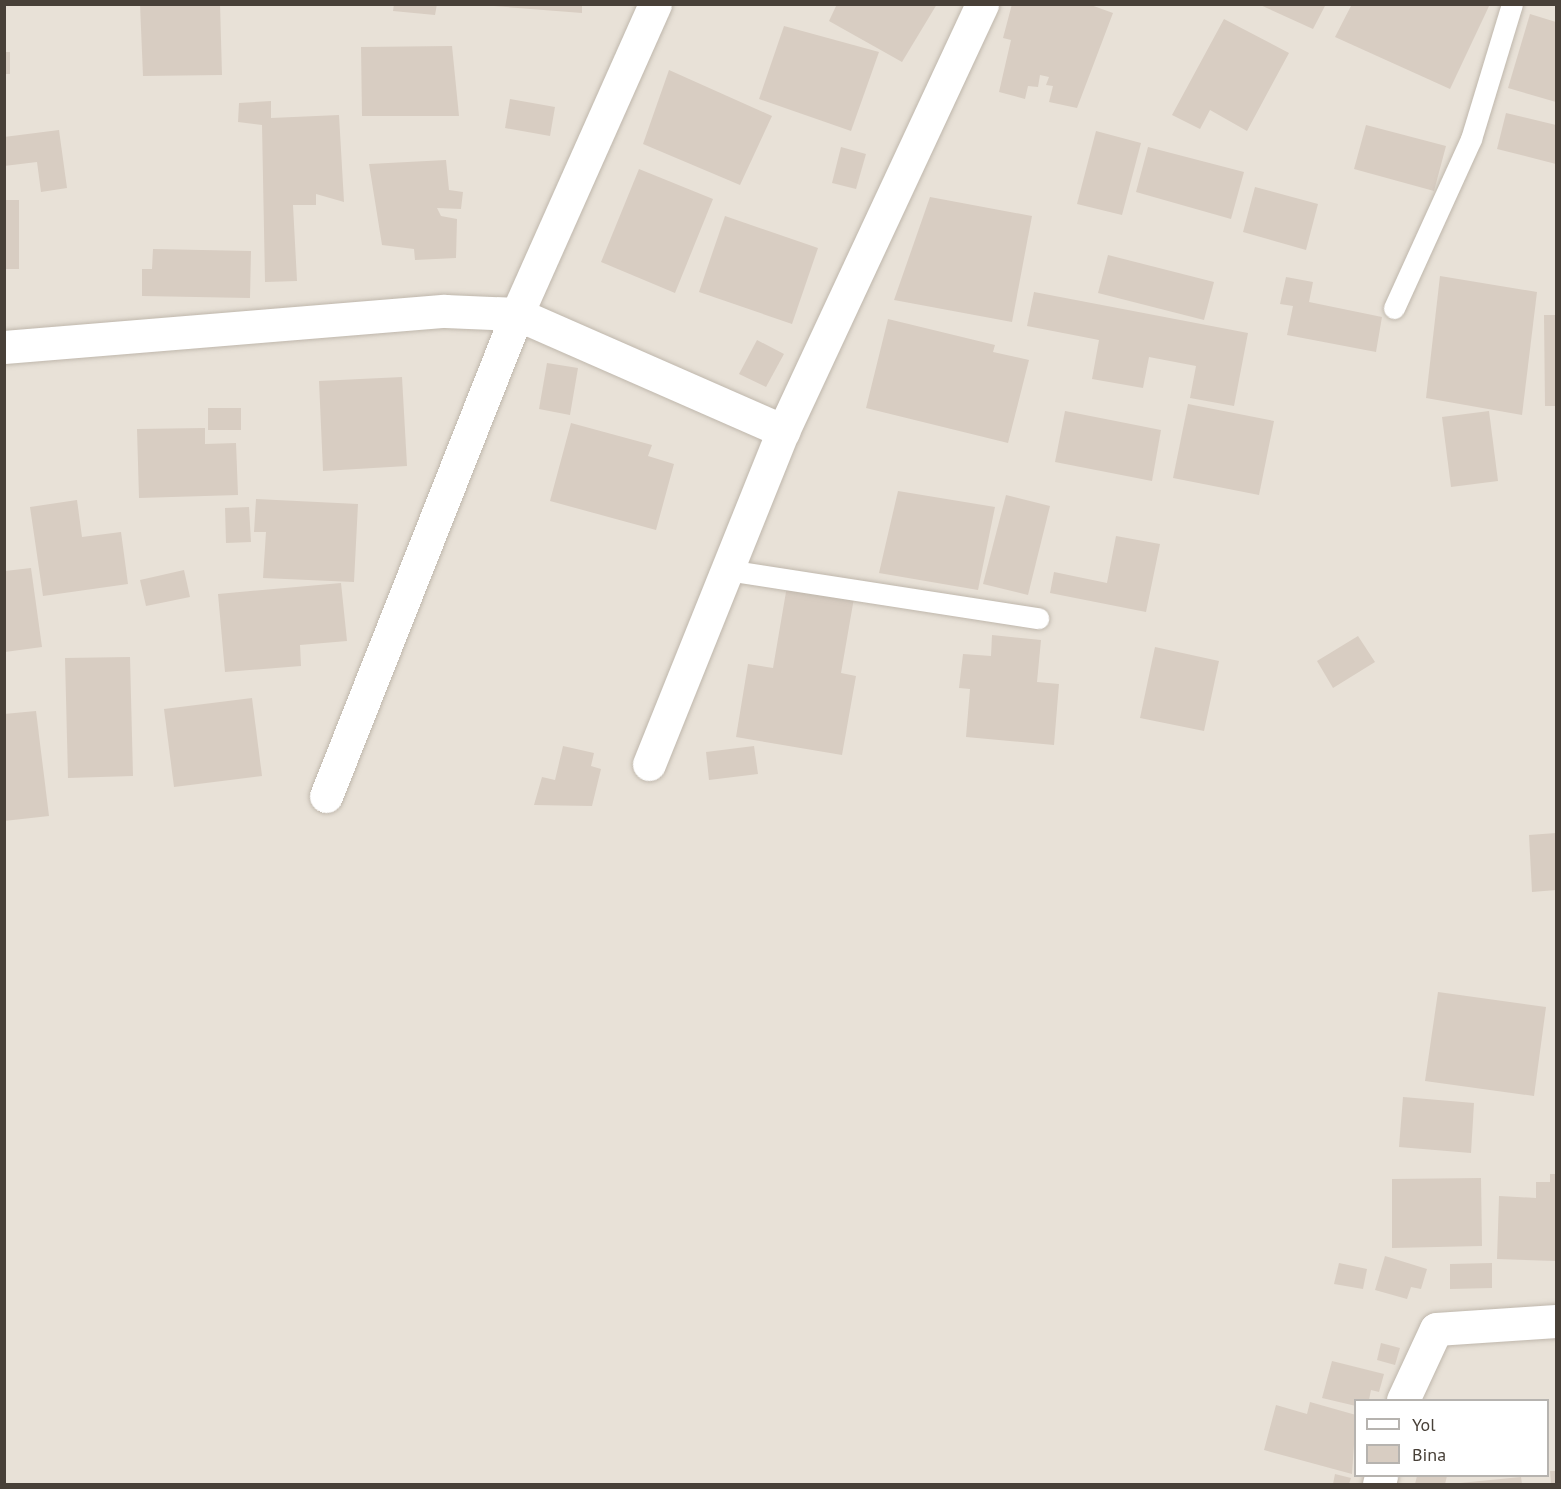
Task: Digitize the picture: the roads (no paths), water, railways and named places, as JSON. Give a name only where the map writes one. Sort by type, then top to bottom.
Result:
[{"type":"street","points":[[326,796],[517,314],[656,4]]},
{"type":"street","points":[[649,764],[783,431],[982,4]]},
{"type":"street","points":[[4,347],[445,311],[517,314],[783,431]]},
{"type":"street","points":[[1404,1399],[1436,1329],[1557,1321]]},
{"type":"lane","points":[[1395,308],[1471,139],[1512,4]]},
{"type":"lane","points":[[727,570],[1038,618]]}]
